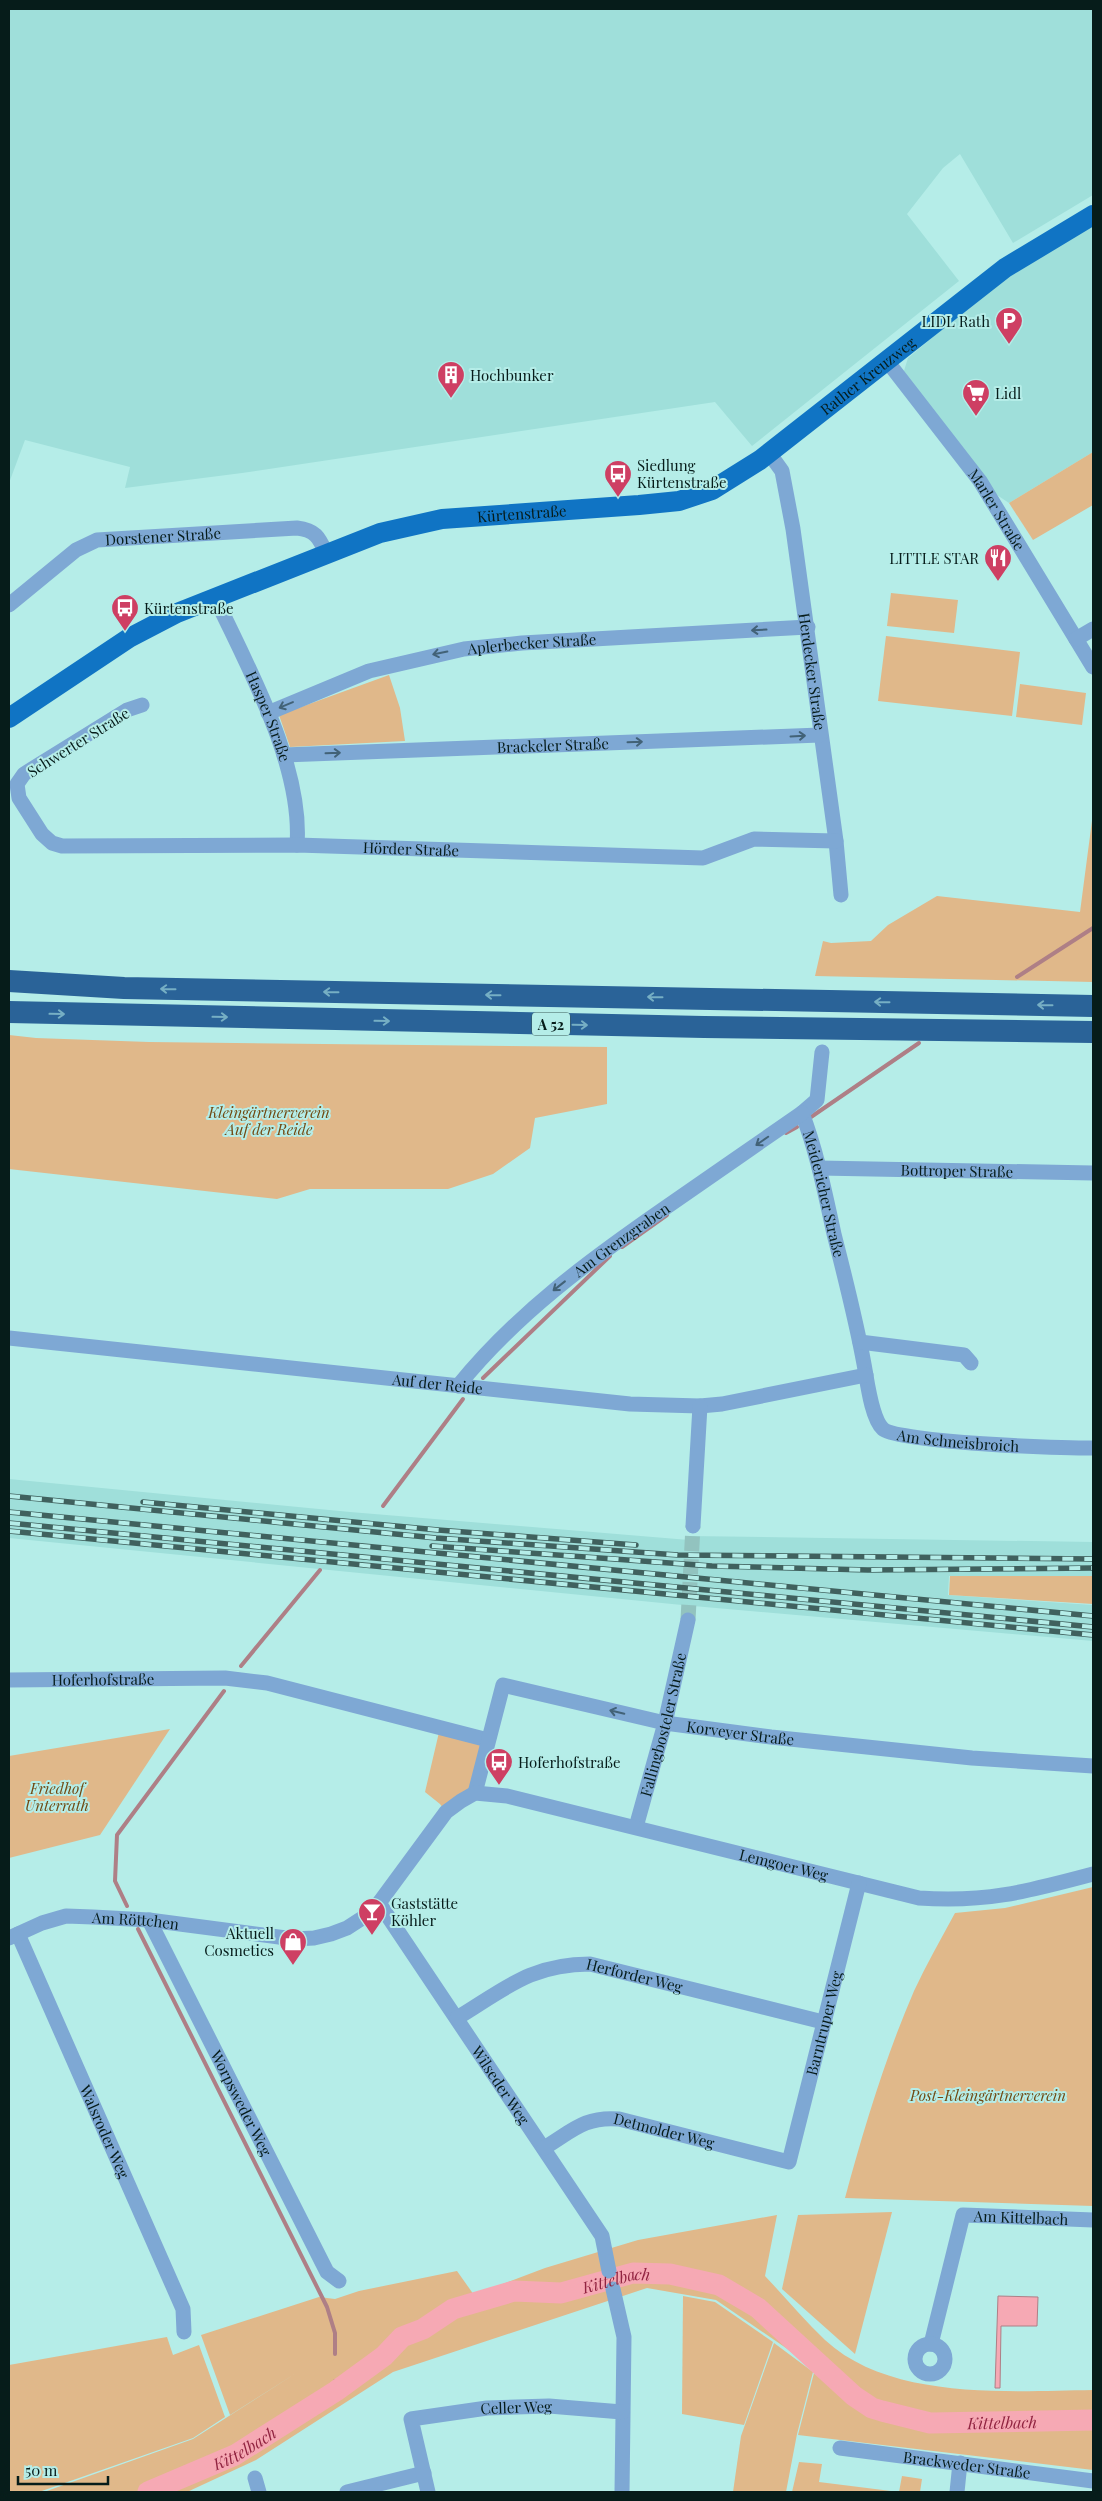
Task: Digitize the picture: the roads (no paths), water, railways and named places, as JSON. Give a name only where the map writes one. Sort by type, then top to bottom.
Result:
[{"type":"highway","name":"A 52","points":[[9,981],[134,988],[1093,1006]]},
{"type":"highway","name":"A 52","points":[[9,1012],[704,1027],[1093,1032]]},
{"type":"main road","name":"Rather Kreuzweg","points":[[768,453],[887,362],[1004,268],[1093,214]]},
{"type":"main road","name":"Kürtenstraße","points":[[9,718],[129,638],[215,597],[380,533],[442,519],[678,501],[712,490],[741,474],[768,453]]},
{"type":"street","name":"Marler Straße","points":[[887,362],[980,481],[1093,667]]},
{"type":"street","name":"Herdecker Straße","points":[[768,453],[782,471],[808,627],[820,734],[836,841],[840,895]]},
{"type":"street","name":"Dorstener Straße","points":[[9,605],[76,550],[97,540],[297,528],[312,531],[326,553]]},
{"type":"street","name":"Hasper Straße","points":[[215,597],[268,713],[284,755],[299,826],[297,844]]},
{"type":"street","name":"Aplerbecker Straße","points":[[268,713],[369,671],[464,649],[522,643],[808,627]]},
{"type":"street","points":[[1076,638],[1093,629]]},
{"type":"street","name":"Schwerter Straße","points":[[17,784],[24,774],[127,710],[142,705]]},
{"type":"street","name":"Brackeler Straße","points":[[284,755],[820,734]]},
{"type":"street","name":"Hörder Straße","points":[[17,784],[19,798],[42,834],[52,843],[62,846],[297,844],[703,858],[754,839],[836,841]]},
{"type":"street","name":"Meidericher Straße","points":[[822,1052],[818,1100],[802,1113],[819,1168],[866,1374]]},
{"type":"street","name":"Am Grenzgraben","points":[[458,1386],[472,1368],[545,1297],[606,1249],[802,1113]]},
{"type":"street","name":"Bottroper Straße","points":[[819,1168],[1093,1173]]},
{"type":"street","name":"Auf der Reide","points":[[9,1338],[630,1404],[700,1406],[790,1391],[866,1374]]},
{"type":"street","points":[[860,1342],[964,1355],[971,1363]]},
{"type":"street","name":"Am Schneisbroich","points":[[866,1374],[875,1416],[881,1428],[891,1433],[1056,1449],[1093,1448]]},
{"type":"street","points":[[693,1526],[700,1406]]},
{"type":"street","name":"Fallingbosteler Straße","points":[[636,1827],[665,1723],[688,1620]]},
{"type":"street","name":"Hoferhofstraße","points":[[9,1680],[225,1678],[267,1682],[488,1740]]},
{"type":"street","name":"Korveyer Straße","points":[[476,1794],[502,1685],[665,1723],[771,1737],[953,1756],[1093,1766]]},
{"type":"street","name":"Lemgoer Weg","points":[[476,1794],[507,1796],[919,1898],[969,1900],[1013,1895],[1093,1874]]},
{"type":"street","name":"Am Röttchen","points":[[13,1936],[42,1923],[66,1916],[149,1920],[274,1937],[314,1938],[347,1928],[379,1903],[446,1812],[476,1794]]},
{"type":"street","name":"Barntruper Weg","points":[[790,2162],[823,2022],[859,1883]]},
{"type":"street","name":"Wilseder Weg","points":[[379,1903],[602,2236],[609,2271]]},
{"type":"street","name":"Worpsweder Weg","points":[[149,1920],[327,2272],[339,2281]]},
{"type":"street","name":"Walsroder Weg","points":[[13,1936],[184,2309],[184,2332]]},
{"type":"street","name":"Herforder Weg","points":[[457,2018],[521,1978],[541,1969],[564,1964],[590,1964],[823,2022]]},
{"type":"street","name":"Detmolder Weg","points":[[544,2148],[591,2120],[603,2118],[619,2119],[790,2162]]},
{"type":"street","name":"Am Kittelbach","points":[[931,2344],[963,2215],[1093,2220]]},
{"type":"street","points":[[613,2289],[624,2337],[622,2492]]},
{"type":"street","name":"Celler Weg","points":[[424,2474],[411,2419],[487,2408],[549,2406],[622,2412]]},
{"type":"street","name":"Brackweder Straße","points":[[840,2448],[1093,2480]]},
{"type":"street","points":[[957,2492],[960,2463]]},
{"type":"street","points":[[347,2492],[424,2474],[428,2492]]},
{"type":"waterway","points":[[1017,977],[1093,928]]},
{"type":"waterway","points":[[811,1117],[919,1043]]},
{"type":"waterway","points":[[786,1133],[797,1127]]},
{"type":"waterway","points":[[622,1247],[667,1215]]},
{"type":"waterway","points":[[483,1378],[610,1256]]},
{"type":"waterway","points":[[383,1506],[463,1399]]},
{"type":"waterway","points":[[241,1666],[320,1570]]},
{"type":"waterway","points":[[127,1906],[115,1881],[117,1835],[224,1691]]},
{"type":"waterway","points":[[138,1929],[327,2307],[335,2333],[335,2354]]},
{"type":"waterway","name":"Kittelbach","points":[[148,2492],[235,2455],[336,2391],[384,2356],[402,2337],[423,2329],[453,2309],[514,2291],[561,2293],[633,2273],[670,2274],[719,2285],[758,2308],[854,2396],[872,2408],[930,2423],[1093,2420]]},
{"type":"waterway","points":[[335,2381],[336,2391]]},
{"type":"tunnel","points":[[688,1620],[693,1526]]},
{"type":"railway","points":[[9,1496],[436,1538],[678,1555],[1093,1559]]},
{"type":"railway","points":[[143,1502],[438,1530],[636,1545]]},
{"type":"railway","points":[[9,1512],[1093,1616]]},
{"type":"railway","points":[[9,1523],[1093,1627]]},
{"type":"railway","points":[[9,1531],[1093,1635]]},
{"type":"railway","points":[[432,1546],[712,1566],[868,1570],[1093,1568]]},
{"type":"place","name":"LIDL Rath","points":[[1009,345]]},
{"type":"place","name":"Hochbunker","points":[[451,399]]},
{"type":"place","name":"Lidl","points":[[976,417]]},
{"type":"place","name":"Siedlung Kürtenstraße","points":[[618,498]]},
{"type":"place","name":"LITTLE STAR","points":[[998,582]]},
{"type":"place","name":"Kürtenstraße","points":[[125,632]]},
{"type":"place","name":"Hoferhofstraße","points":[[499,1786]]},
{"type":"place","name":"Gaststätte Köhler","points":[[372,1936]]},
{"type":"place","name":"Aktuell Cosmetics","points":[[293,1966]]},
{"type":"park label","name":"Kleingärtnerverein Auf der Reide","points":[[269,1120]]},
{"type":"park label","name":"Friedhof Unterrath","points":[[57,1796]]},
{"type":"park label","name":"Post-Kleingärtnerverein","points":[[988,2095]]}]
